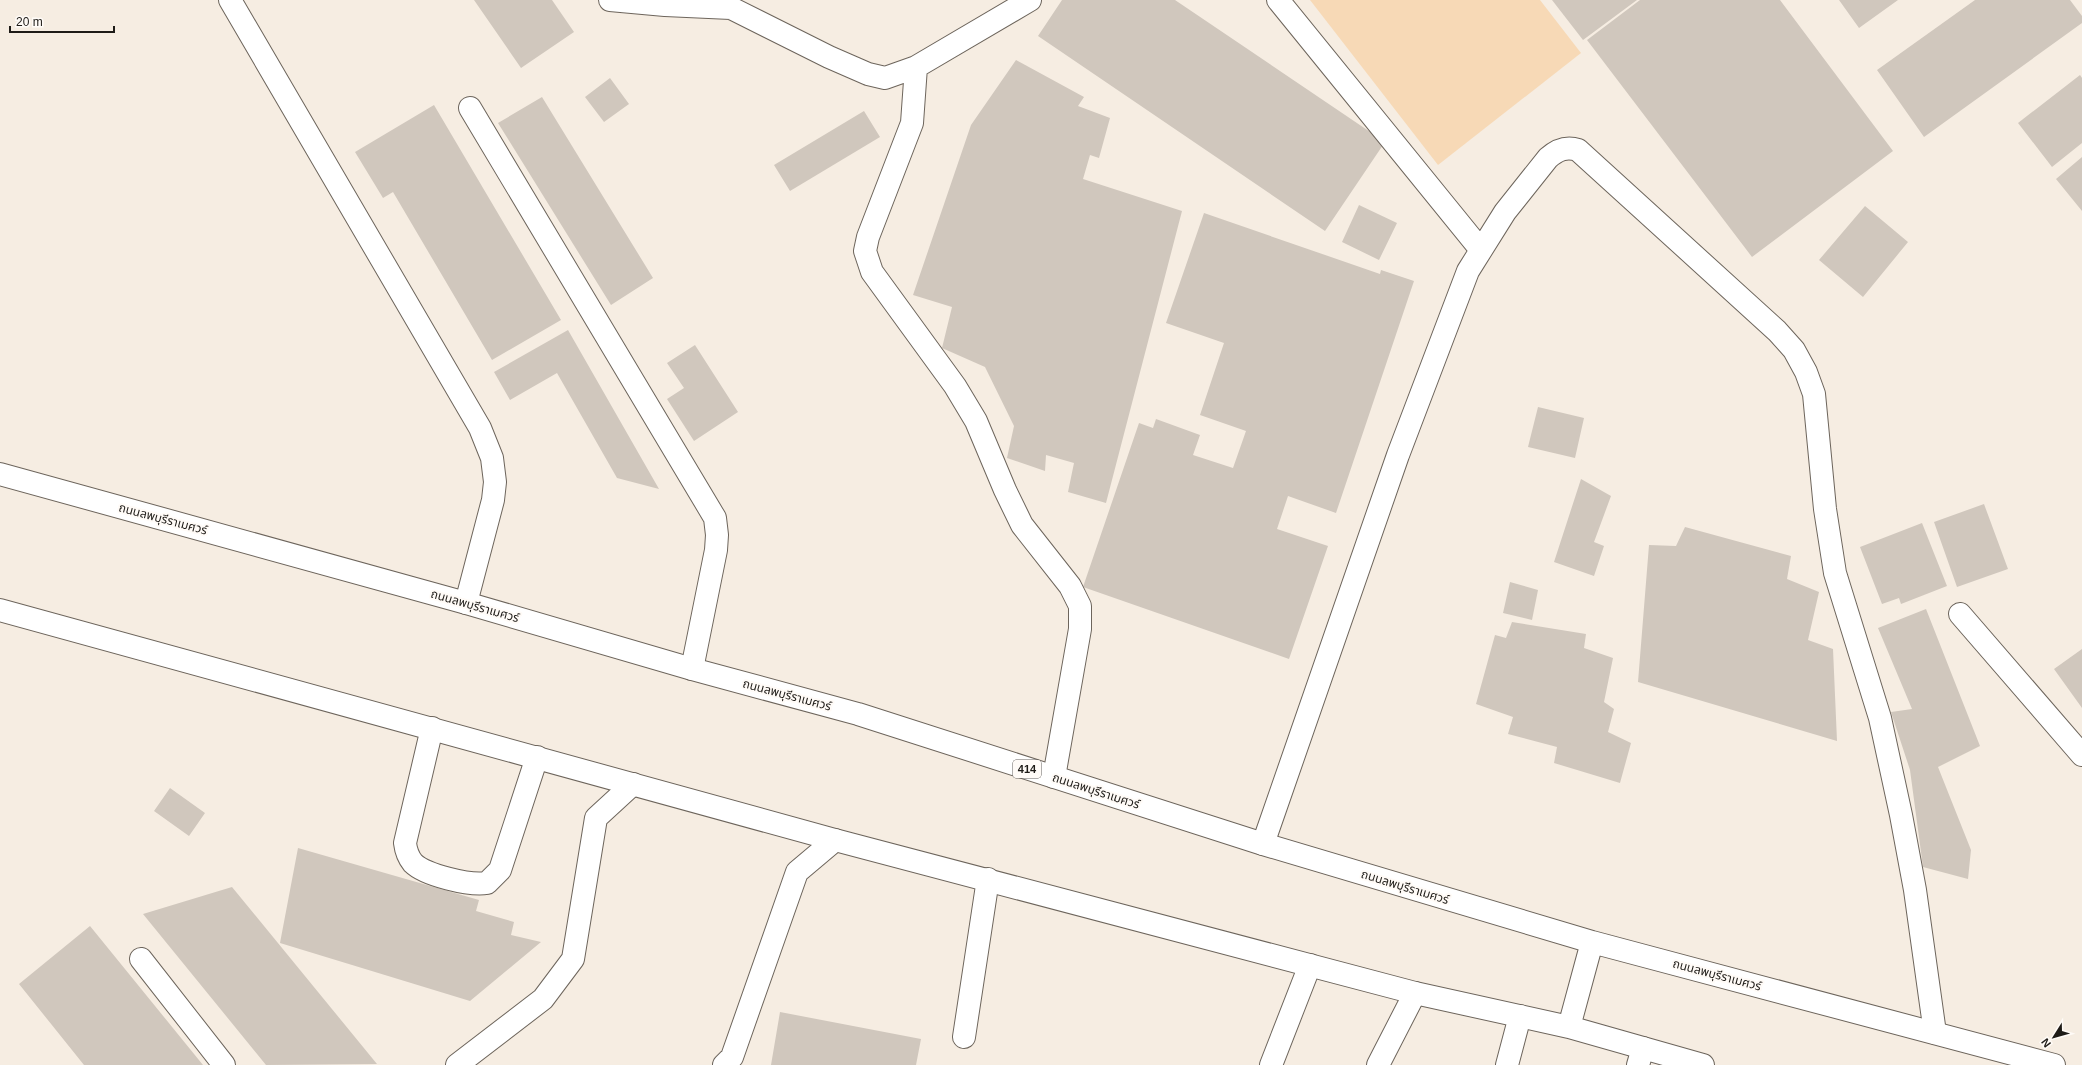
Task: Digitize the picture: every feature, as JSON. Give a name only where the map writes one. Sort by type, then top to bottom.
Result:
[{"type":"main road","points":[[230,0],[480,428],[492,458],[495,482],[493,500],[466,603]]},
{"type":"main road","points":[[610,0],[665,6],[720,4],[742,12],[829,57],[876,77],[893,76],[916,67],[1030,0]]},
{"type":"main road","points":[[1278,0],[1481,250]]},
{"type":"main road","points":[[916,67],[912,124],[868,237],[865,251],[872,272],[955,386],[976,421],[1005,490],[1022,525],[1070,586],[1080,606],[1080,629],[1054,777]]},
{"type":"main road","points":[[470,108],[715,518],[717,535],[716,550],[692,670]]},
{"type":"main road","points":[[1263,844],[1398,455],[1468,271],[1505,212],[1548,158],[1555,152],[1570,147],[1578,150],[1584,155],[1777,331],[1794,350],[1806,372],[1814,394],[1826,509],[1835,573],[1880,718],[1902,815],[1915,890],[1935,1034]]},
{"type":"main road","name":"ถนนลพบุรีราเมศวร์","points":[[0,474],[466,603],[692,670],[858,714],[1263,844],[1592,942],[2054,1065]]},
{"type":"main road","points":[[0,610],[835,840],[988,879],[1415,993],[1569,1027],[1641,1057],[1703,1065]]},
{"type":"main road","points":[[1960,614],[2082,755]]},
{"type":"main road","points":[[432,728],[405,843],[406,851],[409,858],[421,869],[468,883],[487,883],[500,870],[537,757]]},
{"type":"main road","points":[[457,1065],[543,999],[573,960],[596,818],[633,784]]},
{"type":"main road","points":[[724,1065],[732,1057],[797,872],[835,840]]},
{"type":"main road","points":[[964,1037],[988,879]]},
{"type":"main road","points":[[1569,1027],[1592,942]]},
{"type":"main road","points":[[141,959],[224,1065]]},
{"type":"main road","points":[[1271,1065],[1310,965]]},
{"type":"main road","points":[[1378,1065],[1415,993]]},
{"type":"main road","points":[[1507,1065],[1520,1016]]},
{"type":"shaded area","points":[[1310,0],[1540,0],[1581,53],[1438,165]]},
{"type":"building","points":[[474,0],[552,0],[574,32],[521,68]]},
{"type":"building","points":[[1062,0],[1175,0],[1385,142],[1325,231],[1038,36]]},
{"type":"building","points":[[1552,0],[1637,0],[1583,40]]},
{"type":"building","points":[[1640,0],[1780,0],[1893,151],[1752,257],[1587,40]]},
{"type":"building","points":[[1839,0],[1898,0],[1859,28]]},
{"type":"building","points":[[1975,0],[2070,0],[2082,16],[2082,23],[1924,137],[1877,70]]},
{"type":"building","points":[[1016,60],[1084,97],[1078,106],[1110,118],[1099,158],[1090,155],[1083,179],[1182,211],[1106,503],[1068,492],[1074,463],[1046,455],[1045,471],[1007,458],[1014,426],[985,367],[942,348],[952,307],[913,295],[971,125]]},
{"type":"building","points":[[2080,75],[2082,78],[2082,143],[2052,167],[2018,123]]},
{"type":"building","points":[[610,78],[629,104],[604,122],[585,97]]},
{"type":"building","points":[[542,97],[653,278],[611,305],[498,123]]},
{"type":"building","points":[[434,105],[561,320],[492,360],[393,192],[383,198],[355,152]]},
{"type":"building","points":[[864,111],[880,137],[790,191],[774,165]]},
{"type":"building","points":[[2082,157],[2082,211],[2056,179]]},
{"type":"building","points":[[1359,205],[1397,223],[1379,260],[1342,242]]},
{"type":"building","points":[[1865,206],[1908,242],[1863,297],[1819,260]]},
{"type":"building","points":[[1204,213],[1380,274],[1381,270],[1414,281],[1336,513],[1288,496],[1277,529],[1328,546],[1289,659],[1083,587],[1139,423],[1153,428],[1156,419],[1200,435],[1193,455],[1233,468],[1246,431],[1200,415],[1224,343],[1166,323]]},
{"type":"building","points":[[568,330],[659,489],[617,478],[557,373],[510,400],[494,372]]},
{"type":"building","points":[[695,345],[738,412],[694,441],[667,399],[684,388],[667,363]]},
{"type":"building","points":[[1538,407],[1584,418],[1575,458],[1528,447]]},
{"type":"building","points":[[1581,479],[1611,496],[1594,542],[1604,546],[1594,576],[1554,562]]},
{"type":"building","points":[[1984,504],[2008,569],[1957,587],[1934,522]]},
{"type":"building","points":[[1922,523],[1947,586],[1901,604],[1899,598],[1882,604],[1860,547]]},
{"type":"building","points":[[1685,527],[1791,556],[1787,579],[1819,592],[1808,640],[1833,649],[1837,741],[1638,682],[1649,545],[1676,546]]},
{"type":"building","points":[[1510,582],[1538,590],[1532,620],[1503,613]]},
{"type":"building","points":[[1926,609],[1980,746],[1938,767],[1971,850],[1968,879],[1923,867],[1910,770],[1891,712],[1912,709],[1878,628]]},
{"type":"building","points":[[1512,622],[1586,634],[1584,648],[1613,658],[1604,702],[1614,709],[1608,732],[1631,743],[1620,783],[1554,763],[1557,747],[1508,734],[1513,717],[1476,704],[1495,635],[1506,638]]},
{"type":"building","points":[[2082,649],[2082,708],[2054,669]]},
{"type":"building","points":[[170,788],[205,813],[189,836],[154,811]]},
{"type":"building","points":[[298,848],[479,900],[476,911],[514,922],[511,935],[541,942],[470,1001],[280,943]]},
{"type":"building","points":[[232,887],[377,1064],[266,1065],[143,914]]},
{"type":"building","points":[[90,926],[203,1065],[84,1065],[19,984]]},
{"type":"building","points":[[780,1012],[921,1039],[916,1065],[771,1065]]}]
